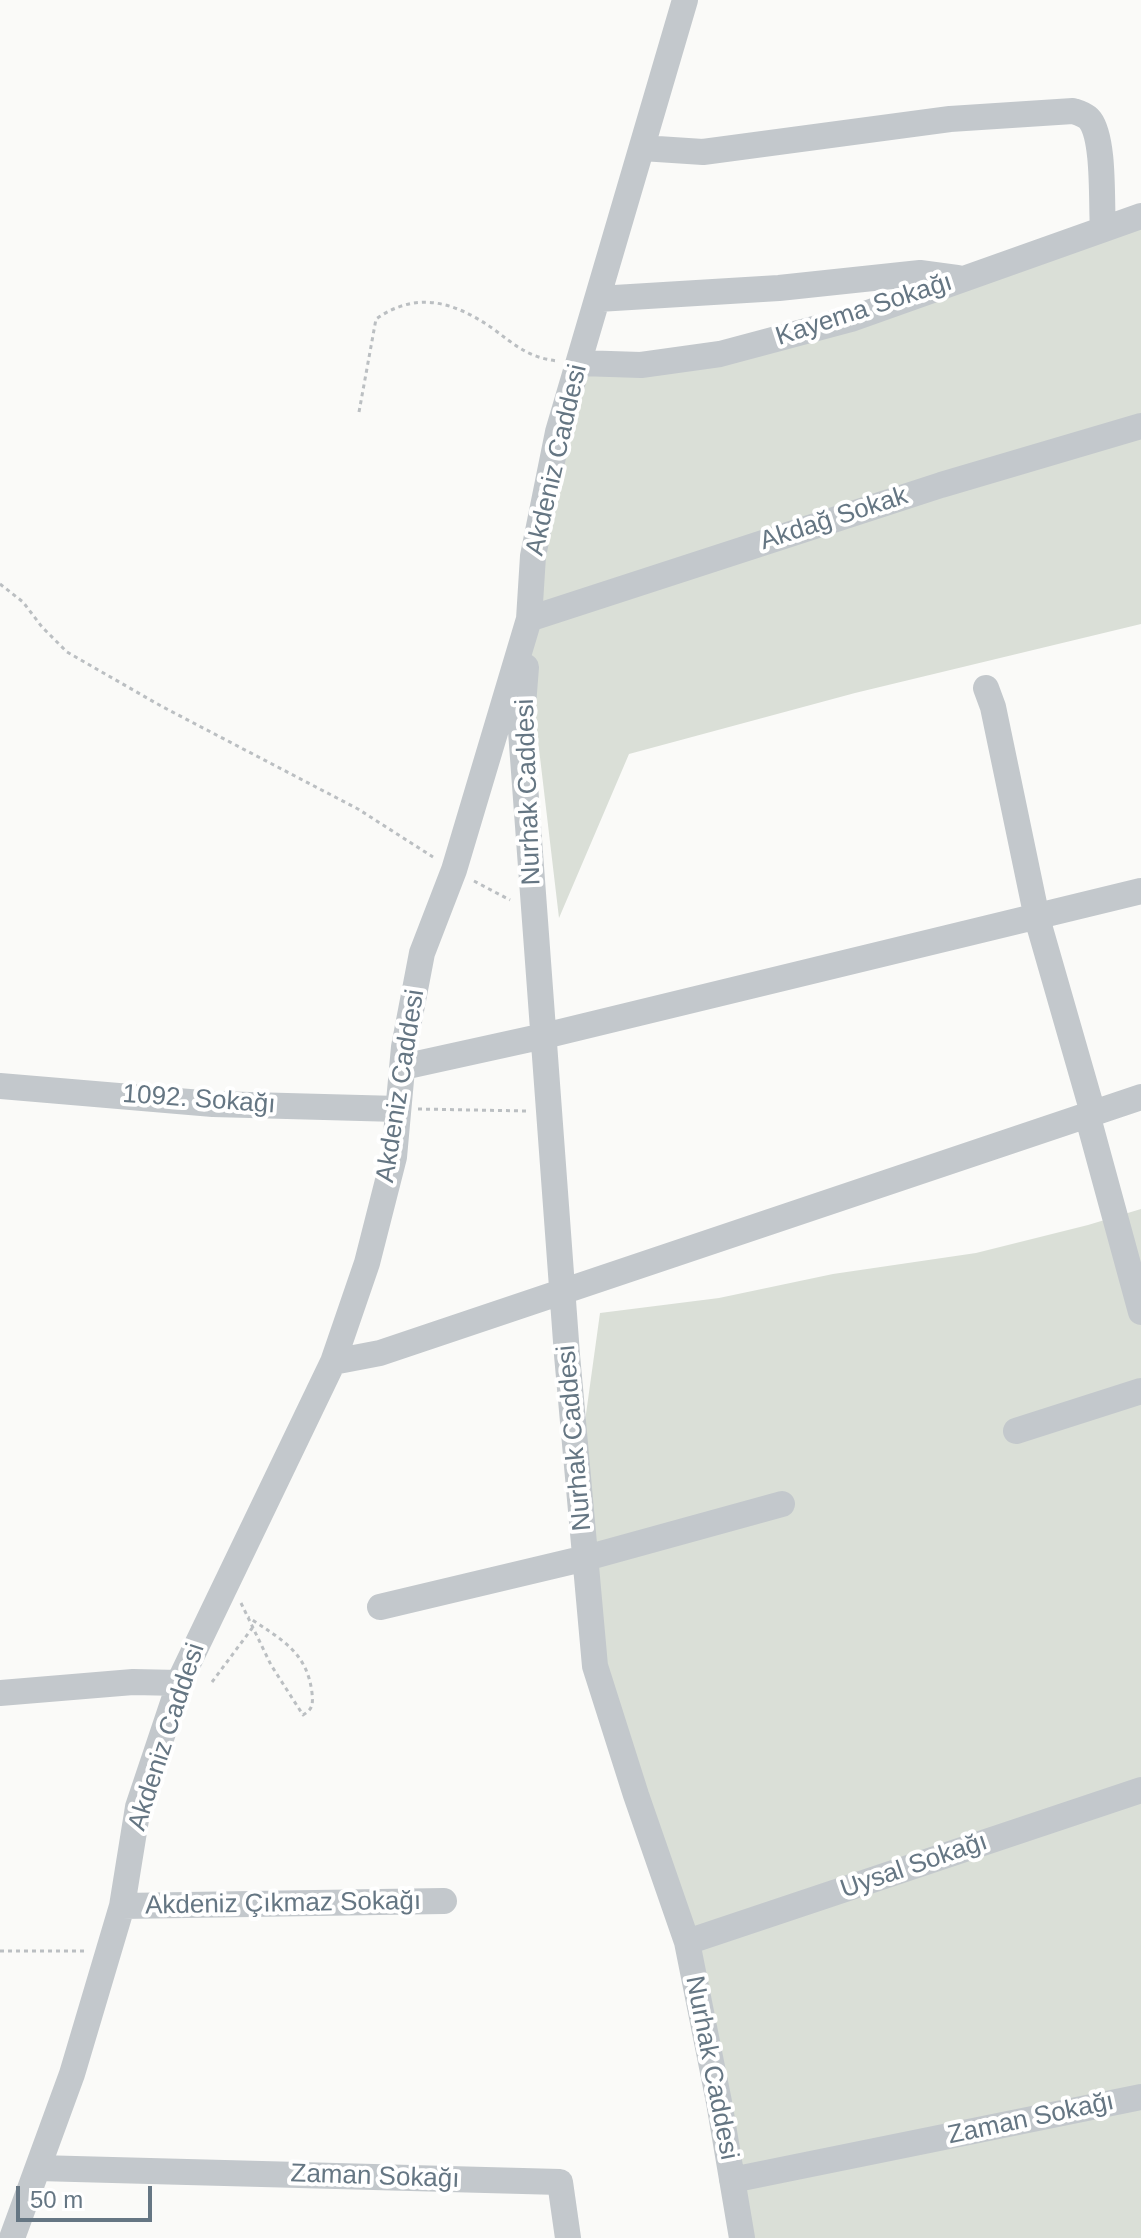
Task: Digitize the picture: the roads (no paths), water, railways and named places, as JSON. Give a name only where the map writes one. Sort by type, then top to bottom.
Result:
[{"type":"street","name":"Akdeniz Caddesi","points":[[12,2238],[72,2074],[122,1906],[138,1807],[179,1683],[333,1362],[367,1263],[394,1157],[403,1067],[422,953],[454,870],[529,619],[533,556],[558,432],[685,0]]},
{"type":"street","points":[[642,148],[703,152],[950,119],[1073,111],[1089,118],[1096,133],[1103,229]]},
{"type":"street","name":"Kayema Sokağı","points":[[579,363],[641,365],[720,354],[851,319],[1141,216]]},
{"type":"street","points":[[598,299],[765,289],[920,273],[961,278]]},
{"type":"street","name":"Akdağ Sokak","points":[[529,619],[941,485],[1141,426]]},
{"type":"street","name":"Nurhak Caddesi","points":[[529,619],[521,731],[595,1666],[687,1942],[742,2238]]},
{"type":"street","points":[[986,688],[993,707],[1037,918],[1141,1312]]},
{"type":"street","points":[[403,1067],[544,1036],[1141,891]]},
{"type":"street","name":"1092. Sokağı","points":[[0,1086],[213,1104],[398,1109]]},
{"type":"street","points":[[333,1362],[380,1353],[1141,1097]]},
{"type":"street","points":[[1016,1431],[1141,1391]]},
{"type":"street","points":[[380,1607],[586,1558],[782,1504]]},
{"type":"street","points":[[0,1693],[133,1682],[179,1683]]},
{"type":"street","name":"Uysal Sokağı","points":[[687,1942],[1141,1790]]},
{"type":"street","name":"Akdeniz Çıkmaz Sokağı","points":[[122,1906],[444,1901]]},
{"type":"street","name":"Zaman Sokağı","points":[[732,2180],[1141,2097]]},
{"type":"street","name":"Zaman Sokağı","points":[[38,2168],[560,2182],[568,2238]]}]
